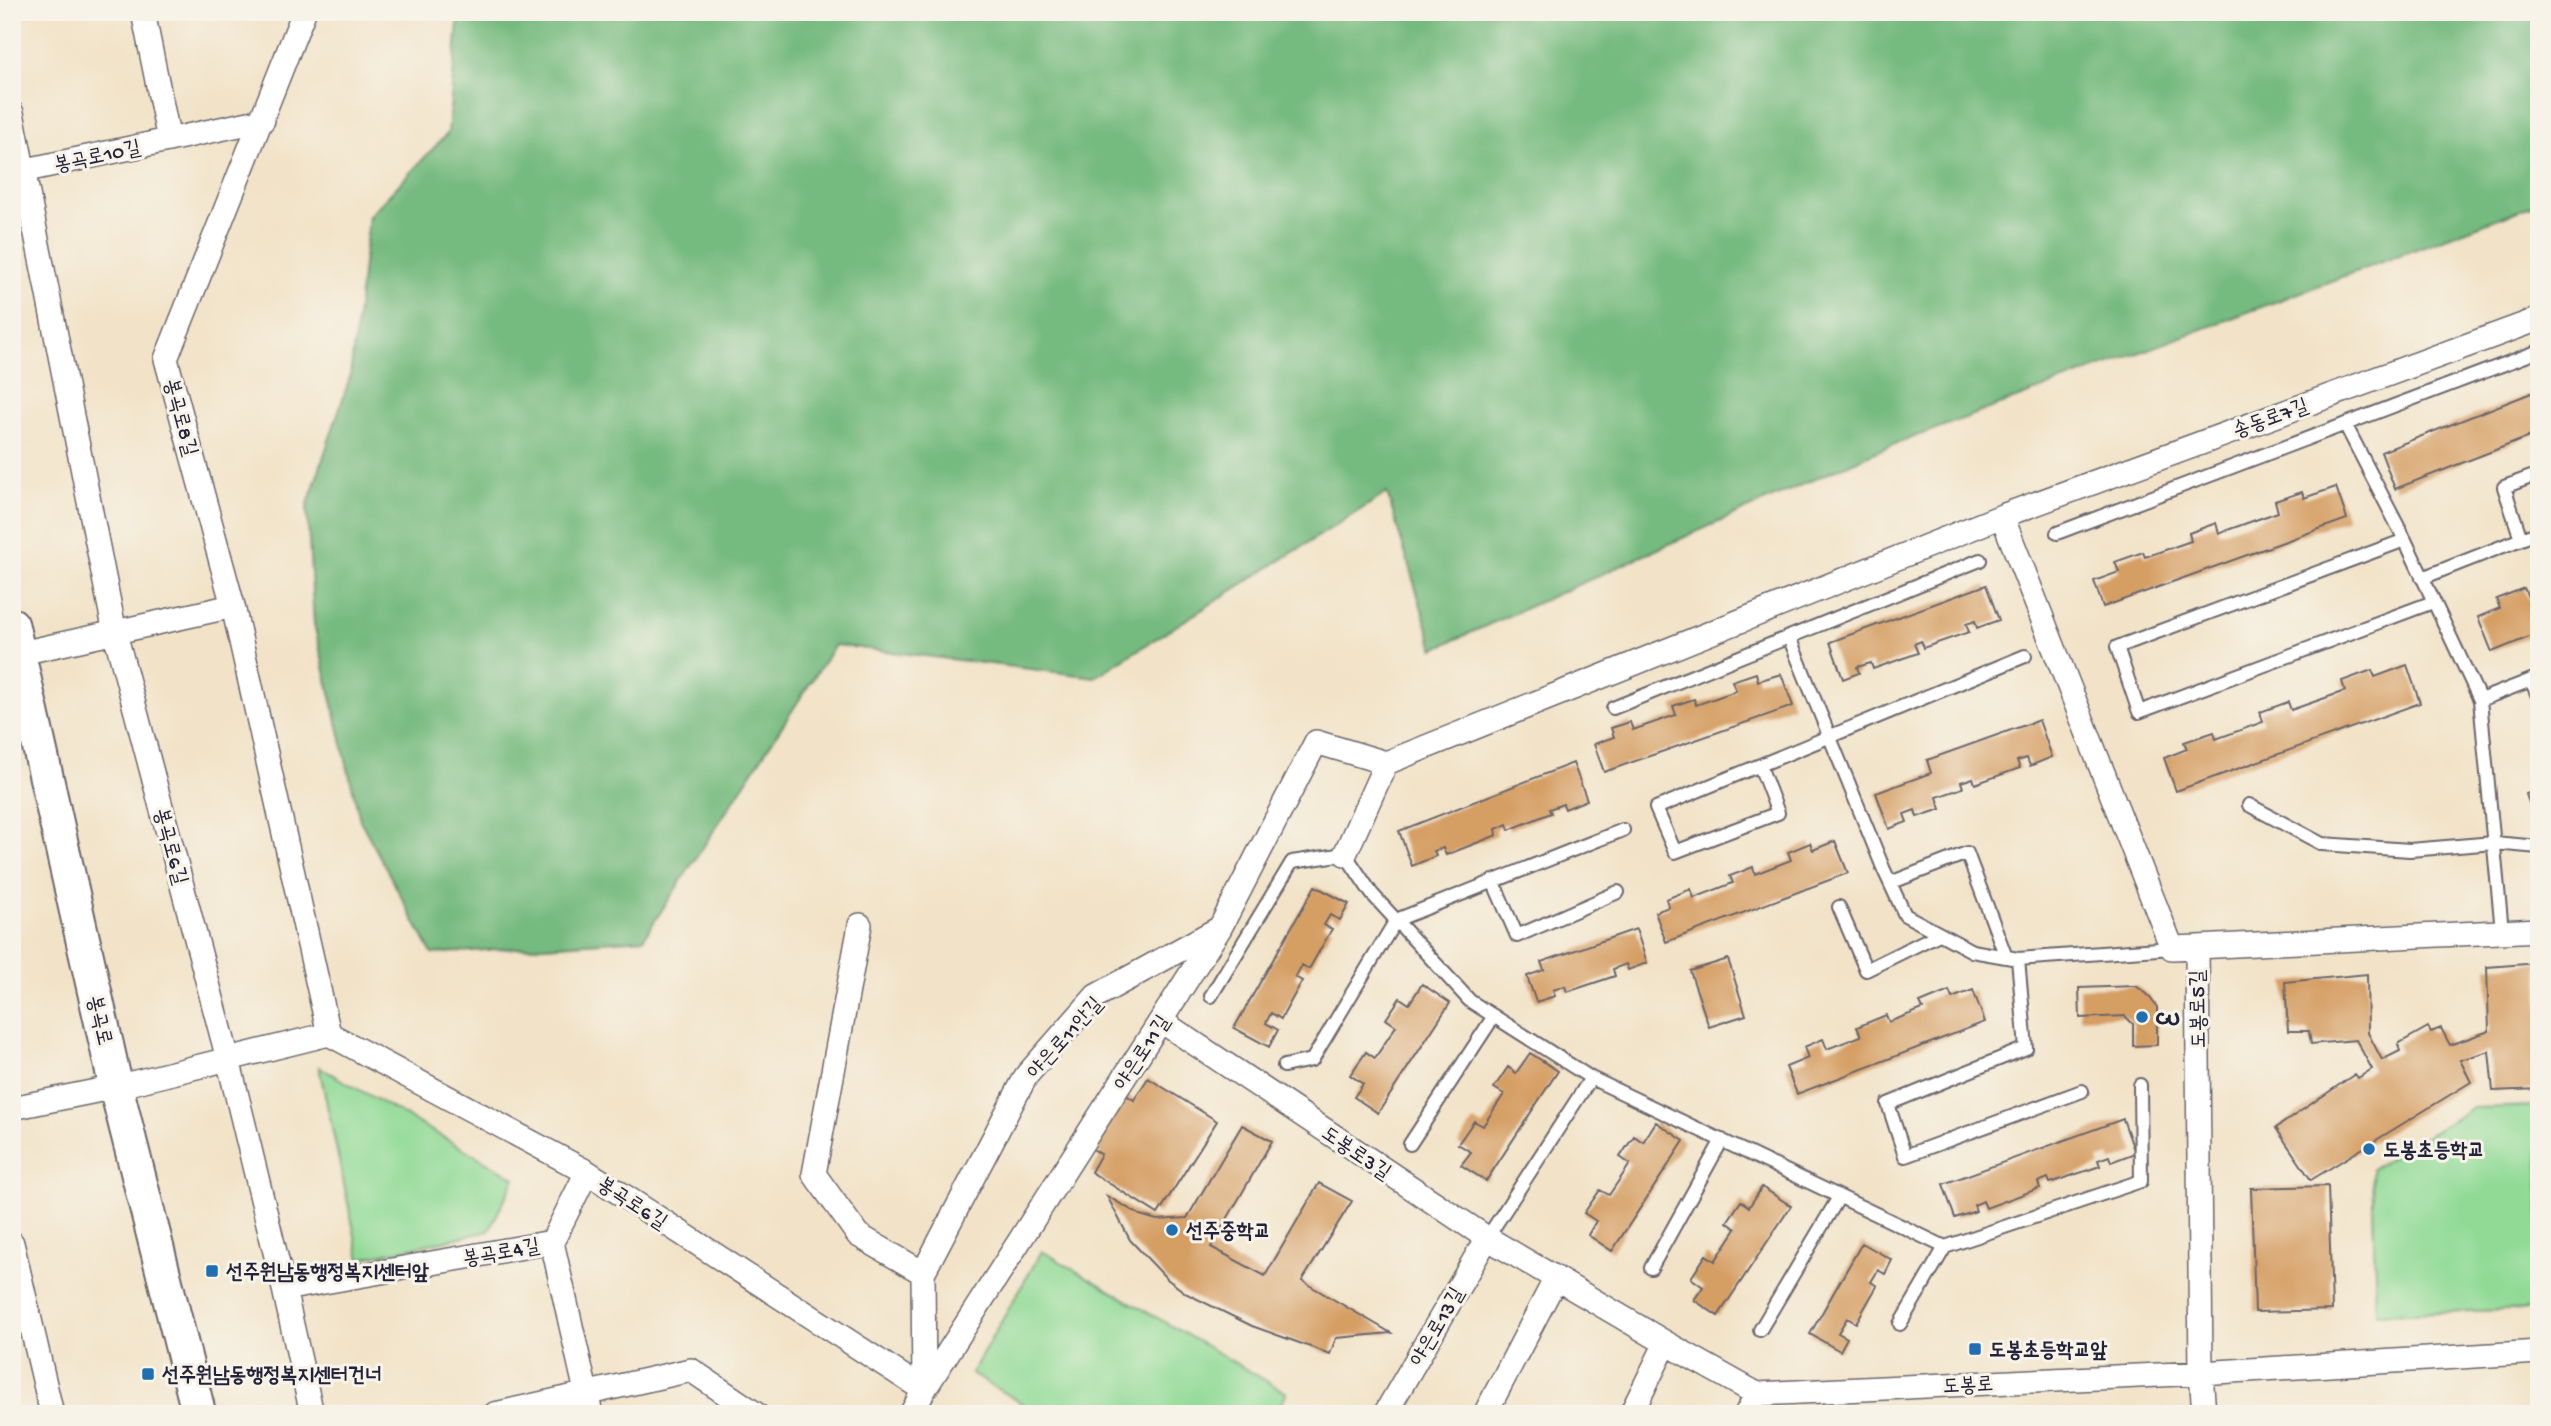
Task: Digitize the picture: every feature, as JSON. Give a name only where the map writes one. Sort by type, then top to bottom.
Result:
[{"type":"street","name":"봉곡로10길","points":[[143,12],[169,140]]},
{"type":"street","points":[[263,120],[304,12]]},
{"type":"street","name":"봉곡로10길","points":[[12,113],[18,172],[263,120]]},
{"type":"street","name":"봉곡로8길","points":[[233,607],[166,359],[263,120]]},
{"type":"street","points":[[18,172],[115,633]]},
{"type":"street","name":"송동로7길","points":[[1386,762],[2002,516],[2539,319]]},
{"type":"street","points":[[2002,516],[2172,948],[2197,947]]},
{"type":"street","points":[[12,1108],[116,1087],[329,1034],[233,607],[115,633],[15,645]]},
{"type":"street","name":"봉곡로6길","points":[[115,633],[228,1059]]},
{"type":"street","name":"봉곡로","points":[[15,645],[116,1087],[198,1414]]},
{"type":"street","name":"야은로11길","points":[[911,1414],[1220,928],[1316,742],[1386,762]]},
{"type":"street","points":[[1345,854],[1386,762]]},
{"type":"street","points":[[860,925],[814,1174],[858,1235],[923,1273]]},
{"type":"street","name":"야은로11안길","points":[[924,1390],[923,1273],[1026,1076],[1096,996],[1220,928]]},
{"type":"street","name":"도봉로5길","points":[[2201,1373],[2197,947],[2539,930]]},
{"type":"street","name":"도봉로3길","points":[[1161,1021],[1487,1238],[1757,1394]]},
{"type":"street","name":"봉곡로6길","points":[[329,1034],[587,1172],[924,1390]]},
{"type":"street","points":[[228,1059],[285,1289],[312,1414]]},
{"type":"street","name":"봉곡로4길","points":[[587,1172],[552,1242],[588,1403]]},
{"type":"street","name":"야은로13길","points":[[1385,1414],[1487,1238]]},
{"type":"street","name":"봉곡로4길","points":[[285,1289],[552,1242]]},
{"type":"street","points":[[12,1243],[52,1414]]},
{"type":"street","points":[[1485,1414],[1556,1278]]},
{"type":"street","points":[[1630,1414],[1666,1343]]},
{"type":"street","name":"도봉로","points":[[1757,1394],[2201,1373],[2539,1352]]},
{"type":"street","points":[[495,1414],[588,1403],[691,1370],[756,1414]]},
{"type":"street","points":[[2201,1373],[2204,1414]]},
{"type":"street","points":[[1746,1414],[1757,1394]]},
{"type":"lane","points":[[2057,533],[2539,351]]},
{"type":"lane","points":[[2345,425],[2405,540],[2480,700],[2502,932]]},
{"type":"lane","points":[[2521,539],[2504,487],[2539,474]]},
{"type":"lane","points":[[2422,578],[2539,532]]},
{"type":"lane","points":[[2405,540],[2117,647],[2139,712],[2433,603]]},
{"type":"lane","points":[[1613,708],[1980,560]]},
{"type":"lane","points":[[1789,637],[1889,883],[1905,915],[1972,951],[2012,958],[2172,948]]},
{"type":"lane","points":[[1760,766],[1778,813],[1675,852],[1656,808],[2025,656]]},
{"type":"lane","points":[[2480,700],[2535,678],[2539,698]]},
{"type":"lane","points":[[2249,805],[2322,844],[2410,850],[2494,843],[2539,847]]},
{"type":"lane","points":[[1284,1066],[1312,1060],[1396,920],[1623,830]]},
{"type":"lane","points":[[1889,883],[1967,853],[2012,958],[2026,1048],[1888,1104],[1905,1156],[2082,1091]]},
{"type":"lane","points":[[1211,996],[1292,862],[1345,854],[1372,894],[1470,1001],[1591,1078],[1945,1247]]},
{"type":"lane","points":[[1493,881],[1517,936],[1618,892]]},
{"type":"lane","points":[[1839,907],[1866,970],[1939,934]]},
{"type":"lane","points":[[1410,1144],[1494,1016]]},
{"type":"lane","points":[[1487,1238],[1591,1078]]},
{"type":"lane","points":[[1900,1324],[1945,1247],[2141,1181],[2140,1084]]},
{"type":"lane","points":[[1651,1268],[1722,1140]]},
{"type":"lane","points":[[1760,1330],[1839,1197]]},
{"type":"green space","points":[[459,12],[2539,12],[2539,203],[1882,449],[1434,649],[1387,493],[1095,677],[835,645],[643,939],[432,954],[360,820],[314,624],[307,507],[350,377],[369,216],[448,133]]},
{"type":"green space","points":[[319,1067],[515,1178],[489,1231],[360,1259]]},
{"type":"green space","points":[[2539,1106],[2539,1309],[2376,1314],[2372,1169],[2473,1108]]},
{"type":"green space","points":[[1042,1251],[1287,1393],[1274,1414],[1041,1414],[971,1374]]},
{"type":"building","points":[[2539,390],[2539,433],[2395,489],[2381,452]]},
{"type":"building","points":[[2336,487],[2347,519],[2103,607],[2094,581],[2119,572],[2115,562],[2143,552],[2145,557],[2191,541],[2189,533],[2216,523],[2219,533],[2278,512],[2275,501],[2302,492],[2304,498]]},
{"type":"building","points":[[1986,585],[1999,620],[1977,628],[1975,621],[1966,624],[1969,632],[1923,648],[1921,641],[1914,644],[1918,653],[1873,669],[1871,663],[1857,667],[1859,673],[1843,679],[1830,642]]},
{"type":"building","points":[[2524,588],[2529,599],[2539,595],[2539,633],[2492,652],[2478,617],[2500,608],[2496,599]]},
{"type":"building","points":[[2407,665],[2420,703],[2176,791],[2164,758],[2187,749],[2184,742],[2214,732],[2216,739],[2263,722],[2260,712],[2288,702],[2291,710],[2345,691],[2342,681],[2372,670],[2375,677]]},
{"type":"building","points":[[1756,673],[1758,681],[1781,674],[1793,706],[1604,772],[1594,744],[1614,737],[1611,728],[1630,722],[1633,730],[1676,715],[1673,706],[1694,699],[1696,705],[1736,691],[1732,681]]},
{"type":"building","points":[[2039,720],[2052,757],[2030,766],[2027,758],[2017,761],[2020,768],[1975,784],[1973,778],[1961,782],[1963,788],[1937,797],[1941,809],[1917,817],[1915,810],[1904,814],[1907,822],[1889,829],[1876,793],[1931,773],[1927,760]]},
{"type":"building","points":[[1573,763],[1587,800],[1565,809],[1563,804],[1549,809],[1551,813],[1509,830],[1507,824],[1496,829],[1497,835],[1446,855],[1443,848],[1434,851],[1436,856],[1412,866],[1399,831]]},
{"type":"building","points":[[2539,789],[2539,827],[2538,828],[2526,794]]},
{"type":"building","points":[[1835,841],[1848,873],[1666,942],[1655,912],[1669,907],[1666,899],[1691,889],[1694,898],[1733,883],[1730,876],[1753,867],[1755,874],[1791,860],[1788,852],[1810,843],[1813,850]]},
{"type":"building","points":[[1315,886],[1349,904],[1340,920],[1330,915],[1324,925],[1332,929],[1309,969],[1302,965],[1295,977],[1302,981],[1281,1019],[1271,1013],[1266,1023],[1278,1030],[1269,1047],[1234,1028]]},
{"type":"building","points":[[1636,929],[1647,963],[1628,970],[1626,964],[1613,969],[1615,976],[1567,992],[1565,986],[1553,990],[1555,996],[1536,1002],[1527,976],[1544,970],[1541,962]]},
{"type":"building","points":[[1728,959],[1746,1015],[1709,1027],[1690,971]]},
{"type":"building","name":"도봉초등학교","points":[[2539,963],[2539,1089],[2493,1091],[2489,1051],[2460,1060],[2471,1082],[2311,1180],[2276,1128],[2355,1074],[2358,1078],[2372,1069],[2356,1040],[2311,1044],[2309,1031],[2288,1031],[2285,982],[2367,974],[2368,1033],[2382,1060],[2400,1051],[2398,1044],[2428,1027],[2431,1032],[2441,1028],[2450,1045],[2489,1031],[2487,967]]},
{"type":"building","points":[[1422,984],[1450,1003],[1378,1113],[1354,1097],[1363,1084],[1350,1075],[1366,1052],[1375,1058],[1396,1026],[1386,1019],[1400,998],[1409,1004]]},
{"type":"building","name":"CU","points":[[2136,986],[2147,994],[2157,1007],[2157,1045],[2133,1046],[2133,1024],[2125,1016],[2080,1018],[2079,988]]},
{"type":"building","points":[[1973,990],[1985,1022],[1797,1094],[1786,1067],[1808,1058],[1804,1047],[1823,1039],[1827,1049],[1861,1036],[1857,1027],[1886,1015],[1889,1022],[1923,1009],[1920,1003],[1949,991],[1952,998]]},
{"type":"building","points":[[1530,1053],[1558,1071],[1486,1181],[1461,1165],[1471,1152],[1458,1144],[1474,1121],[1483,1126],[1504,1094],[1494,1088],[1508,1067],[1516,1073]]},
{"type":"building","points":[[1148,1078],[1217,1121],[1158,1214],[1091,1172],[1101,1154],[1089,1147],[1123,1093],[1134,1100]]},
{"type":"building","points":[[2123,1119],[2135,1153],[2111,1162],[2109,1156],[2098,1160],[2100,1166],[2050,1183],[2048,1178],[2038,1182],[2040,1188],[1986,1208],[1983,1201],[1974,1205],[1976,1211],[1955,1218],[1943,1184]]},
{"type":"building","points":[[1656,1122],[1684,1141],[1612,1251],[1588,1235],[1596,1221],[1584,1213],[1600,1190],[1609,1195],[1630,1164],[1620,1157],[1634,1136],[1643,1142]]},
{"type":"building","name":"선주중학교","points":[[1242,1125],[1272,1141],[1211,1247],[1265,1276],[1319,1183],[1352,1201],[1302,1281],[1391,1333],[1336,1338],[1330,1354],[1252,1326],[1187,1294],[1167,1279],[1130,1240],[1107,1196],[1140,1215],[1157,1220],[1187,1218]]},
{"type":"building","points":[[2328,1186],[2332,1310],[2255,1312],[2251,1188]]},
{"type":"building","points":[[1762,1187],[1791,1206],[1718,1316],[1694,1300],[1703,1287],[1691,1278],[1706,1255],[1715,1261],[1736,1229],[1727,1222],[1741,1201],[1749,1207]]},
{"type":"building","points":[[1862,1243],[1892,1260],[1885,1274],[1878,1270],[1871,1282],[1877,1286],[1856,1323],[1847,1318],[1838,1333],[1847,1338],[1840,1351],[1810,1334]]},
{"type":"place","name":"CU","points":[[2142,1017]]},
{"type":"place","name":"도봉초등학교","points":[[2369,1149]]},
{"type":"place","name":"선주중학교","points":[[1172,1230]]},
{"type":"place","name":"선주원남동행정복지센터앞","points":[[212,1271]]},
{"type":"place","name":"도봉초등학교앞","points":[[1975,1349]]},
{"type":"place","name":"선주원남동행정복지센터건너","points":[[148,1374]]}]
